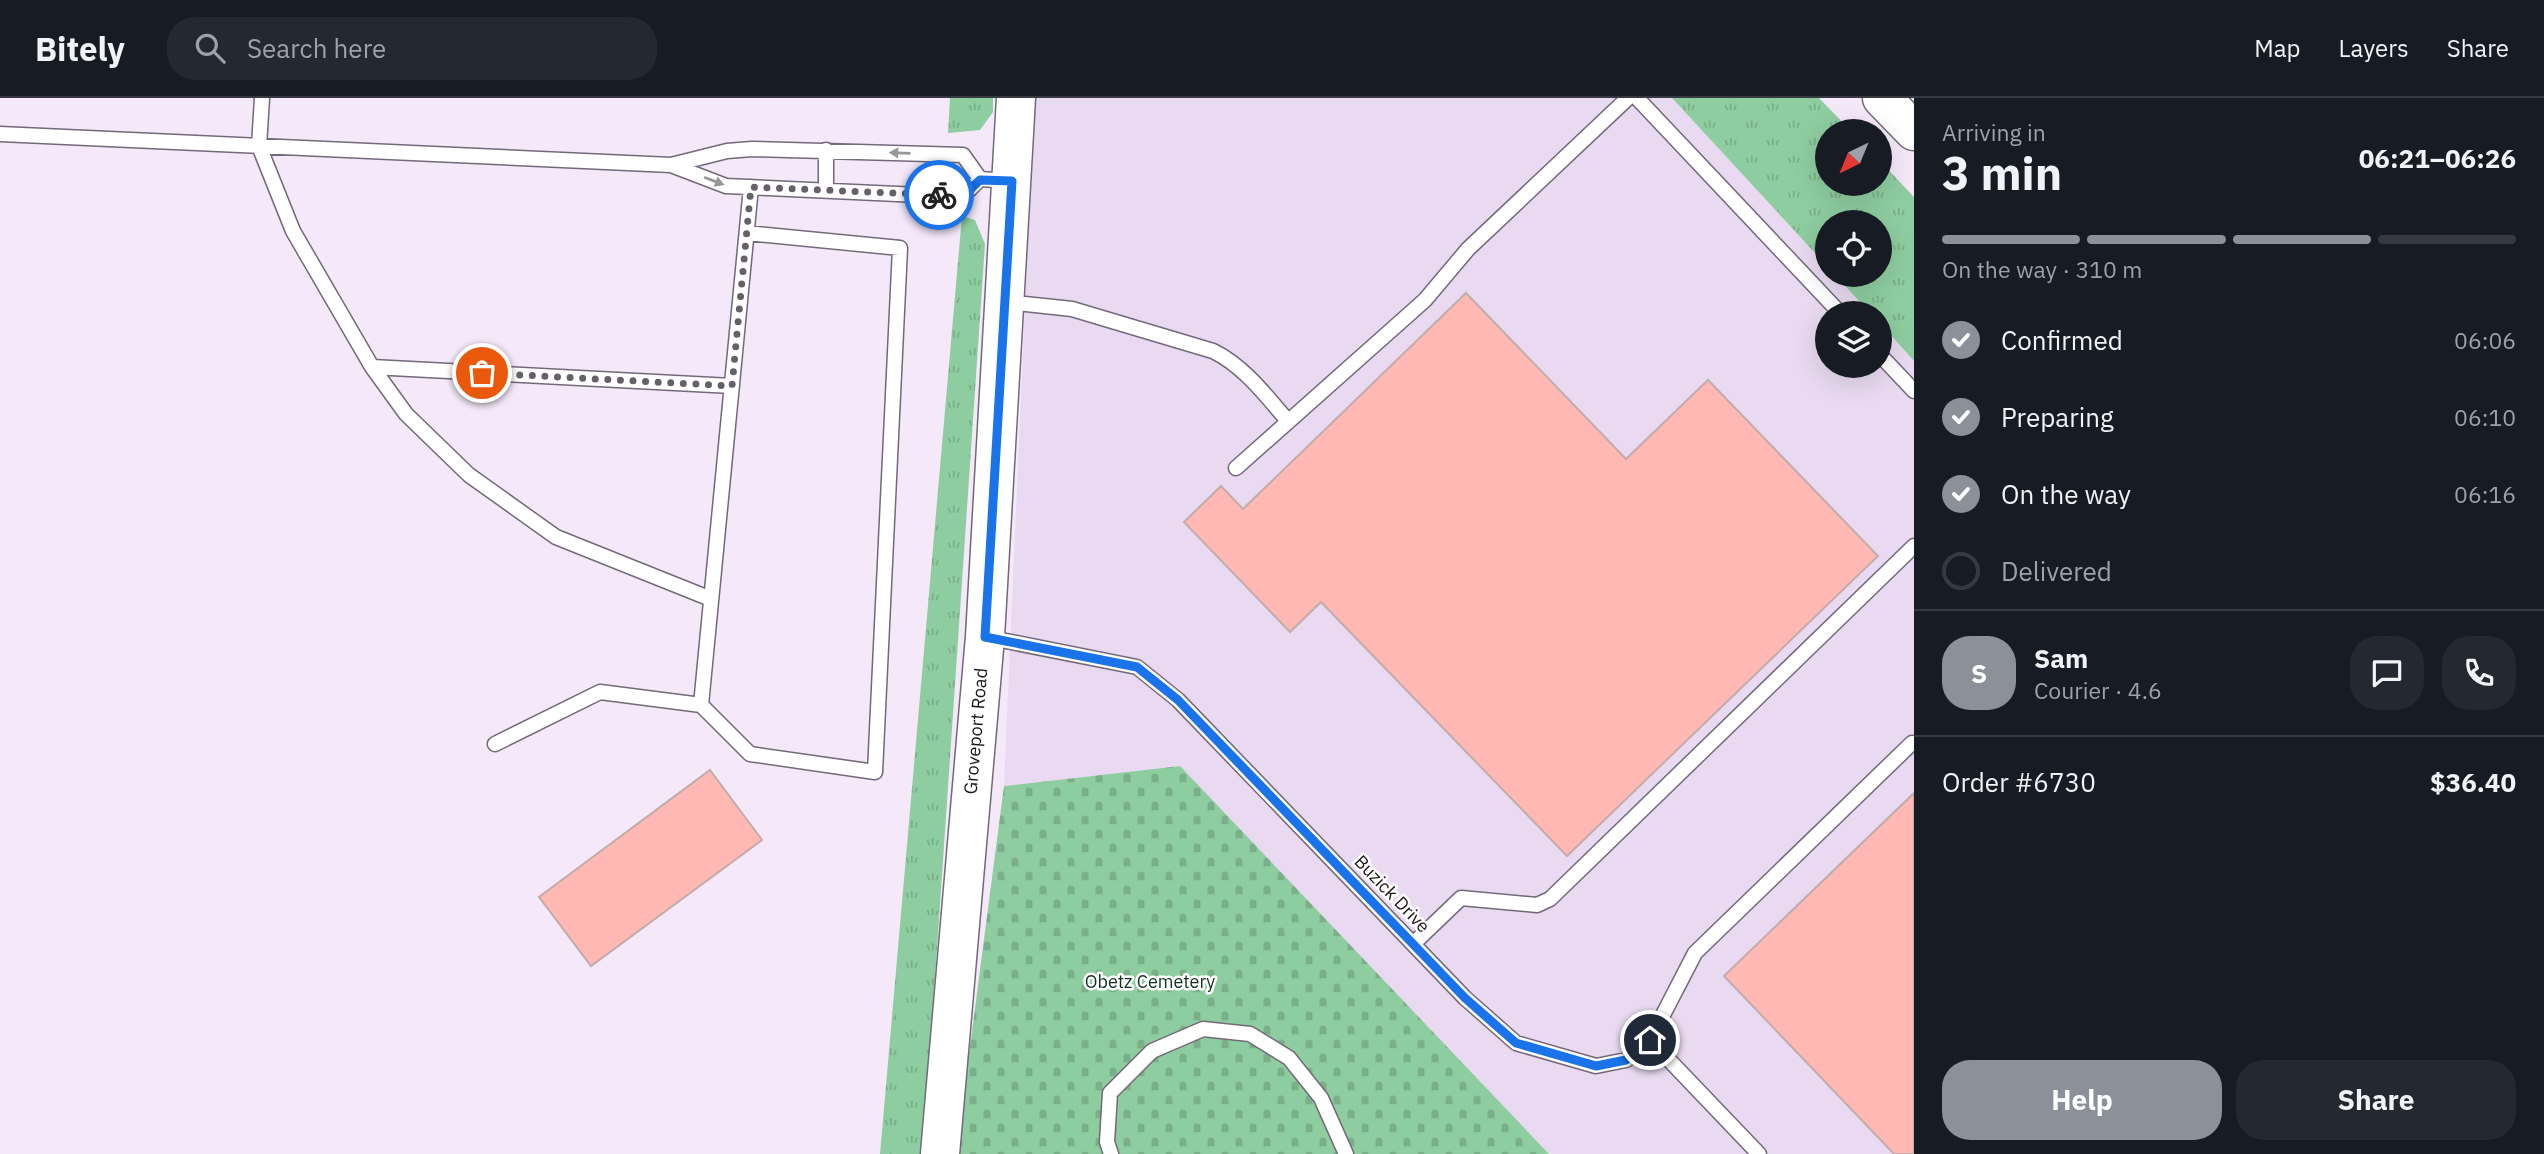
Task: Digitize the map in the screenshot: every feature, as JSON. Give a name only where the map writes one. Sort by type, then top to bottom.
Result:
[{"type":"main road","name":"Groveport Road","points":[[940,1154],[985,637],[1004,302],[996,180],[1016,98]]},
{"type":"main road","points":[[1882,98],[1914,131]]},
{"type":"lane","points":[[261,98],[259,146],[293,231],[372,367],[406,414],[469,475],[556,537],[711,599]]},
{"type":"lane","points":[[1236,468],[1425,300],[1468,249],[1628,98]]},
{"type":"lane","points":[[1637,98],[1829,301]]},
{"type":"lane","points":[[0,134],[671,165],[727,151],[752,149],[963,155],[996,180],[962,197],[726,186],[671,165]]},
{"type":"lane","points":[[826,150],[826,190]]},
{"type":"lane","points":[[701,705],[751,187]]},
{"type":"lane","points":[[495,744],[600,692],[701,705],[750,754],[874,772],[900,248],[747,233]]},
{"type":"lane","points":[[1004,302],[1072,309],[1225,356],[1288,421]]},
{"type":"lane","points":[[372,367],[732,386]]},
{"type":"lane","points":[[1892,368],[1914,391]]},
{"type":"lane","points":[[1413,944],[1461,898],[1537,905],[1550,900],[1914,546]]},
{"type":"lane","name":"Buzick Drive","points":[[985,637],[1137,667],[1178,700],[1465,998],[1516,1043],[1596,1066],[1626,1060],[1650,1040]]},
{"type":"lane","points":[[1759,1154],[1650,1040],[1695,953],[1912,743]]},
{"type":"lane","points":[[1111,1154],[1107,1142],[1110,1093],[1152,1051],[1203,1029],[1250,1034],[1289,1058],[1321,1098],[1346,1154]]},
{"type":"shaded area","points":[[1034,98],[1672,98],[1815,253],[1815,287],[1846,287],[1859,301],[1815,301],[1815,378],[1892,378],[1892,336],[1914,361],[1914,1154],[1549,1154],[1180,767],[1004,786]]},
{"type":"green space","points":[[950,98],[993,98],[993,112],[980,130],[948,133]]},
{"type":"green space","points":[[1672,98],[1819,98],[1839,119],[1815,119],[1815,196],[1892,196],[1892,174],[1914,197],[1914,361],[1892,336],[1892,301],[1859,301],[1846,287],[1892,287],[1892,210],[1815,210],[1815,253]]},
{"type":"green space","points":[[962,216],[975,220],[985,244],[923,1154],[880,1154]]},
{"type":"green space","name":"Obetz Cemetery","points":[[1180,766],[1549,1154],[956,1154],[1004,786]]},
{"type":"building","points":[[1466,293],[1626,459],[1708,380],[1878,556],[1567,856],[1321,602],[1290,632],[1184,522],[1221,486],[1243,509]]},
{"type":"building","points":[[710,770],[762,840],[591,966],[539,897]]},
{"type":"building","points":[[1914,793],[1914,1154],[1894,1154],[1724,976]]},
{"type":"way so far","points":[[482,373],[732,386],[751,187],[939,195]]},
{"type":"route","points":[[939,195],[962,197],[980,180],[1012,181],[985,637],[1137,667],[1178,700],[1465,998],[1516,1043],[1596,1066],[1626,1060],[1650,1040]]}]
